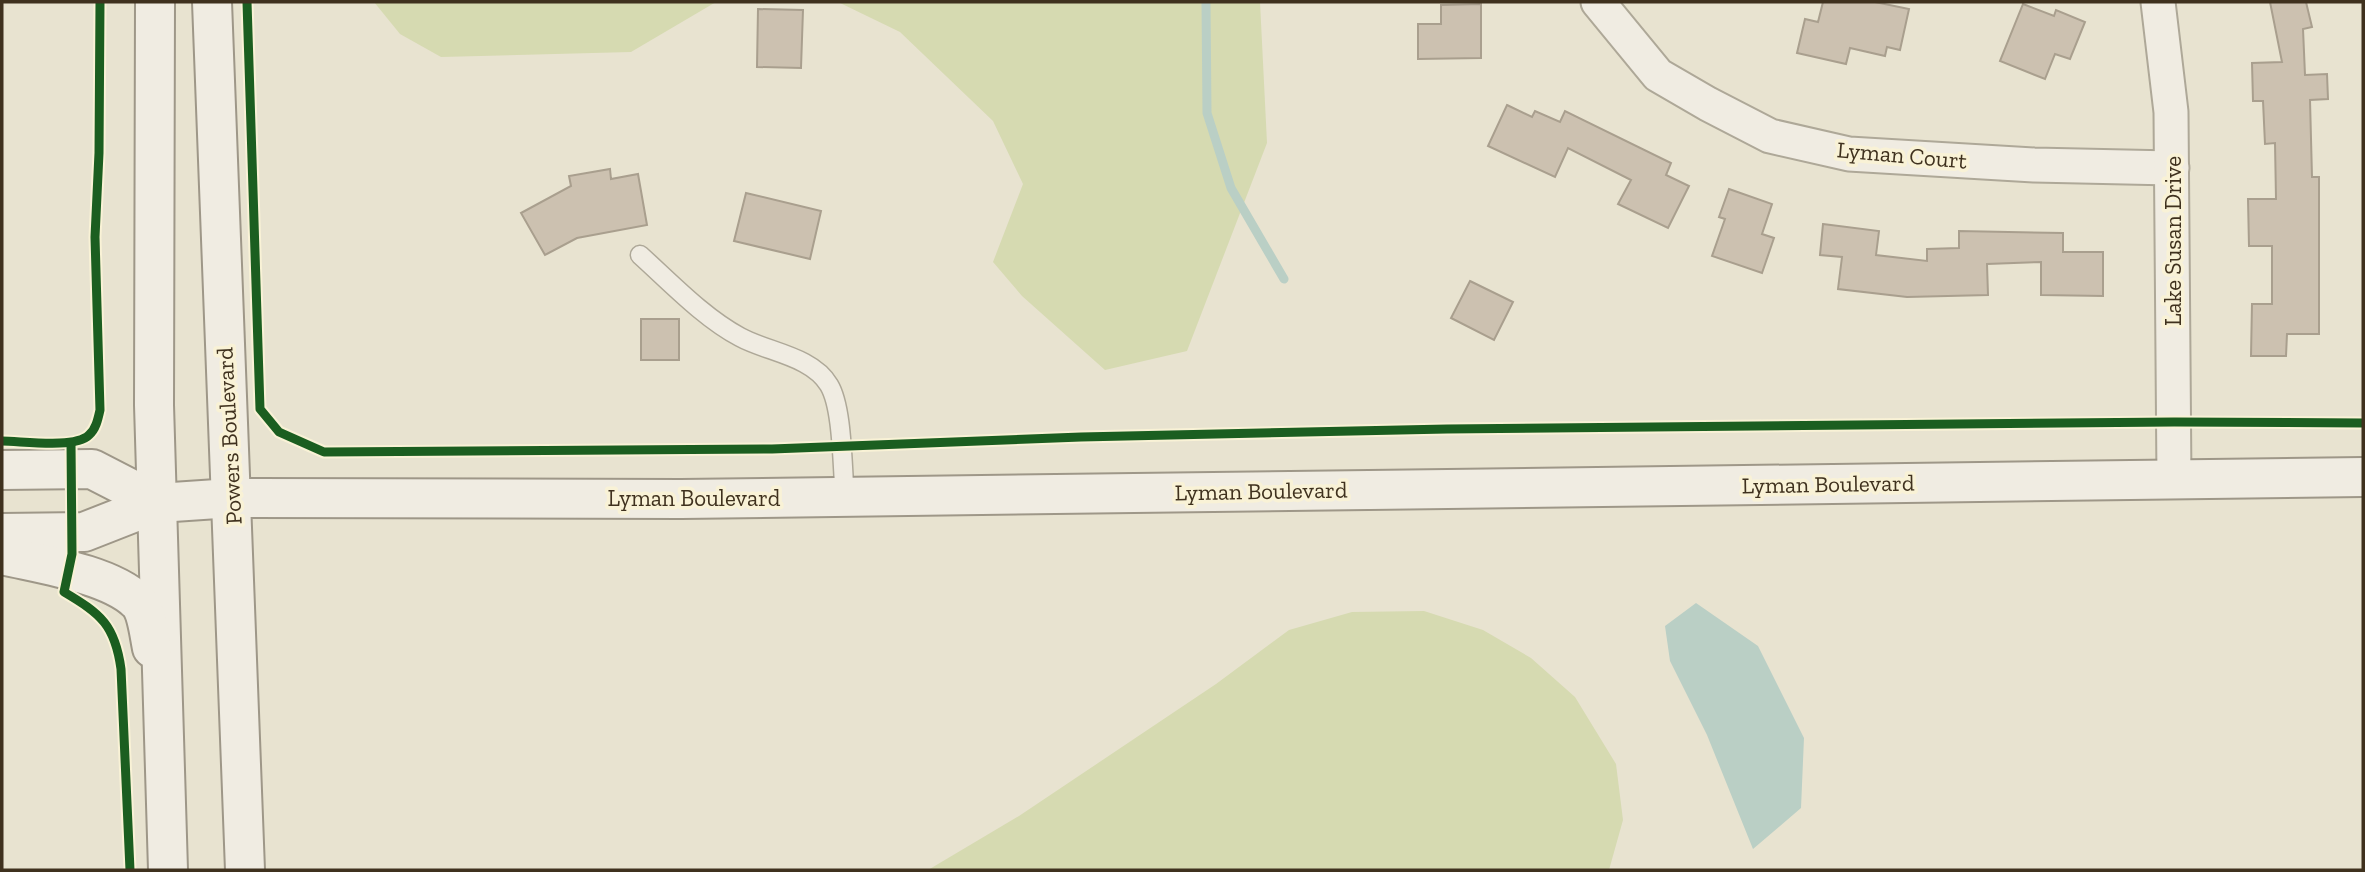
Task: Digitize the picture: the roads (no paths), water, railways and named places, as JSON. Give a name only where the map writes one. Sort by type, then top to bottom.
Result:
[{"type":"main road","points":[[155,2],[154,405],[168,870]]},
{"type":"main road","name":"Powers Boulevard","points":[[212,2],[245,870]]},
{"type":"main road","points":[[2,470],[92,469],[158,503]]},
{"type":"main road","name":"Lyman Boulevard","points":[[2,533],[84,532],[158,503],[232,498],[681,499],[2363,477]]},
{"type":"main road","points":[[2,555],[69,570],[111,584],[139,602],[148,627],[163,708]]},
{"type":"street","name":"Lyman Court","points":[[1598,2],[1658,75],[1770,136],[1849,154],[2034,165],[2172,168]]},
{"type":"street","name":"Lake Susan Drive","points":[[2158,2],[2171,111],[2174,480]]},
{"type":"lane","points":[[639,255],[716,322],[740,338],[809,367],[828,382],[834,396],[837,415],[845,497]]},
{"type":"waterway","points":[[1206,2],[1207,113],[1231,188],[1284,279]]}]
